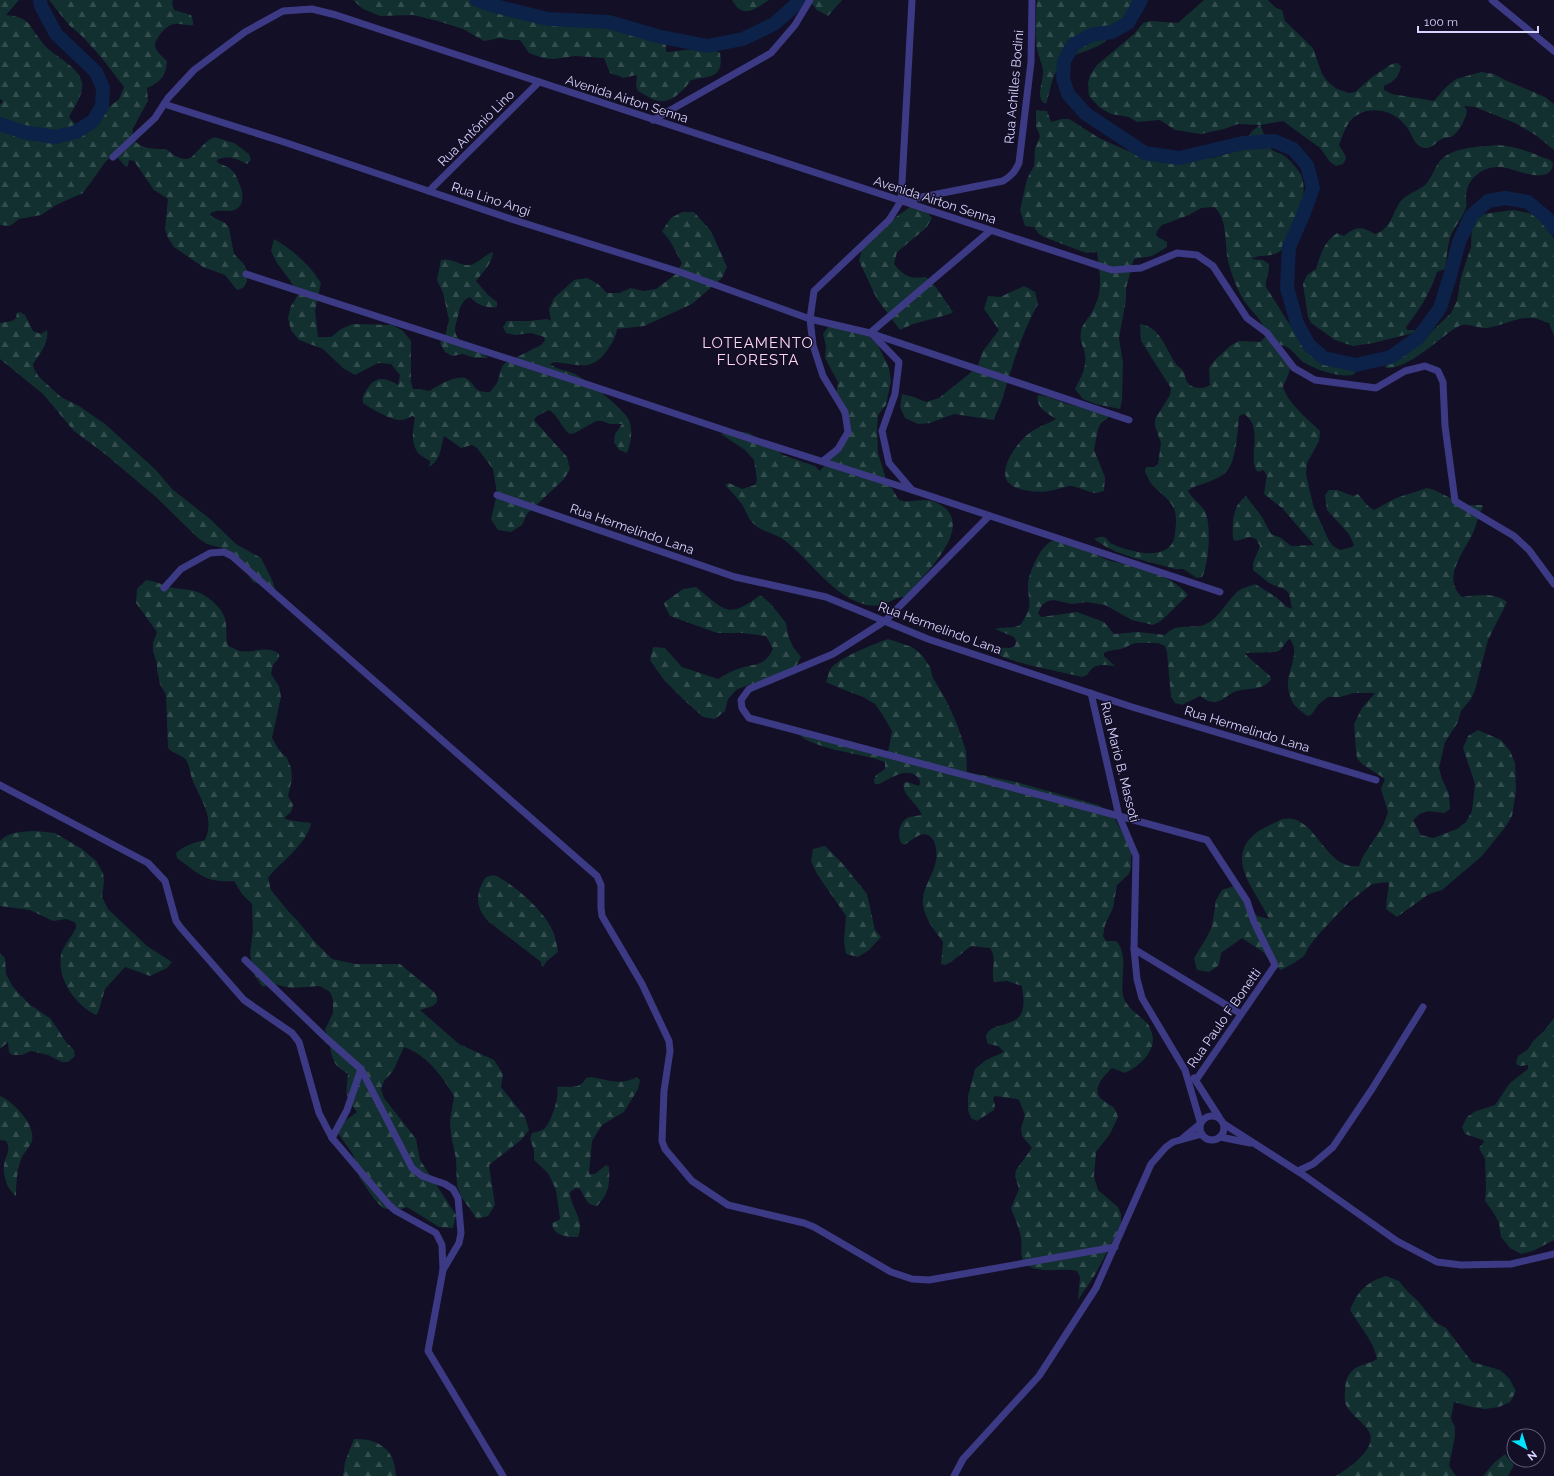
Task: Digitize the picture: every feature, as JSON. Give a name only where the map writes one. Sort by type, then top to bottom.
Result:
[{"type":"street","points":[[653,120],[771,53],[795,25],[810,0]]},
{"type":"street","points":[[823,461],[838,449],[848,432],[845,412],[823,376],[814,345],[810,319],[814,291],[889,220],[901,201],[912,0]]},
{"type":"street","name":"Rua Achilles Bodini","points":[[901,201],[1003,181],[1012,175],[1019,163],[1031,62],[1032,0]]},
{"type":"street","points":[[1492,0],[1554,50]]},
{"type":"street","name":"Avenida Airton Senna","points":[[113,157],[155,118],[164,104],[194,70],[245,32],[283,10],[312,9],[336,15],[1112,270],[1141,268],[1177,253],[1198,255],[1213,266],[1247,318],[1267,333],[1294,368],[1315,380],[1376,388],[1405,371],[1425,366],[1438,371],[1443,382],[1445,426],[1455,501],[1514,536],[1529,550],[1554,584]]},
{"type":"street","name":"Rua Antônio Lino","points":[[429,191],[539,82]]},
{"type":"street","name":"Rua Lino Angi","points":[[164,104],[287,143],[511,219],[680,272],[810,319],[870,333],[1129,420]]},
{"type":"street","points":[[912,490],[889,463],[882,431],[895,394],[898,362],[870,333],[990,231]]},
{"type":"street","points":[[246,274],[912,490],[1220,592]]},
{"type":"street","name":"Rua Hermelindo Lana","points":[[497,495],[735,577],[826,597],[928,639],[1091,693],[1376,780]]},
{"type":"street","points":[[989,516],[885,621],[833,654],[749,690],[741,700],[744,712],[749,718],[1119,816]]},
{"type":"street","points":[[164,588],[181,569],[210,553],[224,552],[232,556],[597,876],[601,885],[602,916],[642,984],[669,1041],[670,1051],[664,1091],[662,1141],[665,1149],[692,1181],[728,1205],[804,1223],[814,1227],[891,1272],[912,1279],[929,1280],[1115,1247]]},
{"type":"street","name":"Rua Mario B. Massoti","points":[[1091,693],[1119,816],[1136,856],[1134,949],[1137,979],[1142,998],[1185,1070]]},
{"type":"street","points":[[0,785],[148,863],[165,881],[176,921],[181,928],[244,1000],[292,1032],[298,1042],[319,1113],[332,1138],[389,1205],[396,1211],[436,1233],[442,1245],[443,1270],[428,1351],[503,1476]]},
{"type":"street","name":"Rua Paulo F Bonetti","points":[[1119,816],[1207,840],[1247,901],[1254,922],[1275,965],[1196,1080]]},
{"type":"street","points":[[1134,949],[1241,1014]]},
{"type":"street","points":[[245,960],[328,1040],[361,1069],[412,1168],[422,1176],[445,1184],[453,1190],[458,1198],[461,1233],[459,1243],[443,1270]]},
{"type":"street","points":[[1298,1171],[1313,1164],[1333,1147],[1372,1089],[1423,1007]]},
{"type":"street","points":[[332,1138],[347,1110],[361,1069]]},
{"type":"street","points":[[1185,1070],[1196,1080],[1224,1124],[1298,1171],[1397,1241],[1437,1262],[1461,1265],[1511,1264],[1554,1254]]},
{"type":"street","points":[[1185,1070],[1202,1134],[1210,1140],[1220,1137],[1254,1143]]},
{"type":"street","points":[[1182,1139],[1200,1123],[1211,1116],[1219,1117]]},
{"type":"street","points":[[1220,1137],[1224,1131],[1224,1124]]},
{"type":"street","points":[[954,1476],[963,1460],[1039,1376],[1096,1288],[1151,1164],[1166,1147],[1174,1142],[1202,1134]]},
{"type":"green space","points":[[0,0],[19,0],[6,15],[18,17],[27,22],[49,50],[77,72],[82,83],[82,92],[69,117],[77,126],[99,115],[119,99],[124,87],[101,57],[82,36],[69,25],[49,0],[173,0],[172,3],[174,10],[191,15],[193,25],[171,25],[165,29],[155,43],[157,50],[167,61],[165,71],[164,75],[159,81],[147,88],[148,101],[133,128],[132,138],[135,142],[143,146],[166,149],[175,156],[183,159],[188,159],[193,156],[214,137],[234,143],[249,154],[251,160],[247,164],[229,157],[217,160],[218,163],[234,172],[240,186],[242,202],[238,208],[234,210],[216,211],[210,214],[211,216],[225,223],[229,228],[234,254],[243,263],[247,271],[247,281],[243,288],[237,290],[225,275],[203,267],[174,247],[168,238],[165,229],[168,199],[154,190],[134,161],[129,160],[128,166],[126,167],[115,155],[106,161],[83,193],[56,205],[41,215],[19,219],[10,226],[0,225],[0,105],[3,101],[0,99]]},
{"type":"green space","points":[[353,0],[490,0],[516,10],[547,16],[582,14],[647,33],[666,45],[666,51],[668,52],[703,49],[715,51],[720,53],[720,67],[718,71],[710,76],[691,80],[681,92],[673,98],[659,101],[638,91],[636,86],[636,75],[623,78],[610,73],[604,58],[575,56],[554,59],[543,58],[529,53],[520,40],[501,38],[484,41],[463,29],[438,21],[413,15],[380,16],[363,9]]},
{"type":"green space","points":[[732,0],[769,0],[759,7],[745,11],[740,10]]},
{"type":"green space","points":[[809,0],[842,0],[828,16],[817,10]]},
{"type":"green space","points":[[1037,0],[1133,0],[1119,26],[1110,37],[1098,46],[1070,58],[1059,68],[1054,77],[1046,104],[1042,101],[1040,94],[1043,70],[1036,43]]},
{"type":"green space","points":[[1204,0],[1268,0],[1276,8],[1282,10],[1285,21],[1313,48],[1322,74],[1328,82],[1337,89],[1349,93],[1355,92],[1372,77],[1392,64],[1397,63],[1401,66],[1399,74],[1384,86],[1384,90],[1392,94],[1434,101],[1445,88],[1456,79],[1481,72],[1494,74],[1545,97],[1554,104],[1554,150],[1537,136],[1515,123],[1475,107],[1464,106],[1467,110],[1463,123],[1457,132],[1453,136],[1444,138],[1430,147],[1425,148],[1418,145],[1401,120],[1387,112],[1372,110],[1357,115],[1349,123],[1339,145],[1346,159],[1343,164],[1336,166],[1330,162],[1320,148],[1283,121],[1260,125],[1238,124],[1201,134],[1175,130],[1160,120],[1137,122],[1129,117],[1111,114],[1099,107],[1089,96],[1088,83],[1090,75],[1097,65],[1135,33],[1143,23],[1151,21],[1178,23]]},
{"type":"green space","points":[[1036,110],[1047,111],[1051,122],[1069,119],[1099,138],[1128,151],[1144,156],[1169,160],[1212,158],[1233,152],[1244,144],[1252,131],[1260,125],[1272,150],[1282,154],[1300,173],[1304,191],[1295,228],[1284,248],[1274,254],[1251,259],[1263,260],[1269,264],[1266,287],[1297,334],[1311,350],[1324,359],[1348,366],[1356,372],[1353,375],[1347,375],[1322,371],[1305,363],[1291,350],[1280,345],[1287,356],[1290,365],[1289,373],[1283,386],[1285,392],[1298,410],[1320,431],[1319,441],[1307,463],[1306,474],[1313,505],[1328,539],[1333,546],[1340,550],[1352,547],[1354,545],[1349,534],[1327,510],[1325,495],[1329,490],[1337,490],[1353,496],[1358,494],[1368,506],[1374,510],[1396,498],[1427,488],[1465,505],[1482,505],[1483,507],[1473,533],[1456,565],[1454,582],[1456,590],[1462,597],[1491,595],[1507,602],[1488,640],[1475,690],[1471,699],[1461,711],[1458,722],[1445,742],[1439,768],[1449,794],[1450,809],[1444,813],[1427,811],[1417,816],[1413,820],[1421,835],[1433,838],[1457,829],[1466,822],[1472,811],[1475,784],[1463,748],[1468,736],[1478,730],[1501,740],[1510,751],[1515,763],[1516,790],[1512,816],[1482,856],[1442,890],[1429,894],[1397,917],[1386,909],[1389,885],[1388,882],[1372,884],[1348,903],[1319,934],[1310,945],[1304,956],[1294,963],[1281,970],[1271,962],[1263,952],[1242,938],[1221,953],[1219,965],[1209,972],[1197,970],[1194,958],[1212,926],[1216,900],[1222,890],[1234,886],[1257,916],[1269,919],[1251,886],[1242,864],[1242,853],[1247,843],[1256,833],[1282,819],[1294,819],[1304,824],[1337,860],[1347,865],[1359,866],[1363,856],[1383,826],[1388,812],[1381,789],[1385,779],[1362,764],[1357,758],[1354,724],[1362,708],[1375,693],[1354,693],[1340,697],[1328,697],[1319,704],[1311,715],[1307,716],[1293,703],[1288,690],[1289,676],[1294,655],[1293,644],[1290,639],[1280,650],[1276,652],[1245,653],[1270,676],[1271,679],[1264,686],[1234,692],[1217,702],[1208,701],[1200,696],[1182,705],[1175,703],[1171,697],[1167,652],[1165,646],[1158,643],[1135,643],[1121,649],[1108,651],[1104,653],[1104,656],[1115,666],[1096,666],[1087,675],[1082,677],[1020,663],[987,649],[988,647],[1010,648],[1015,646],[1016,641],[1014,637],[995,629],[1016,627],[1022,623],[1029,606],[1028,583],[1031,571],[1046,545],[1057,539],[1071,541],[1104,559],[1131,565],[1162,576],[1181,588],[1188,595],[1161,621],[1153,625],[1132,620],[1105,605],[1087,602],[1072,604],[1054,600],[1048,601],[1042,605],[1038,613],[1041,617],[1077,612],[1104,622],[1114,634],[1138,632],[1165,635],[1175,628],[1203,625],[1212,621],[1238,591],[1255,584],[1292,609],[1289,594],[1286,590],[1269,583],[1253,570],[1253,563],[1260,546],[1256,539],[1250,537],[1236,541],[1233,539],[1233,521],[1235,510],[1241,500],[1246,496],[1262,517],[1271,534],[1281,538],[1291,546],[1314,545],[1282,508],[1264,494],[1267,475],[1263,470],[1258,472],[1255,467],[1253,427],[1250,420],[1244,414],[1239,416],[1233,460],[1230,467],[1218,478],[1188,491],[1204,510],[1208,523],[1208,553],[1202,577],[1197,578],[1183,569],[1175,569],[1122,554],[1094,539],[1104,537],[1111,543],[1120,547],[1150,553],[1167,549],[1172,543],[1175,533],[1176,518],[1174,509],[1169,501],[1150,482],[1145,471],[1146,467],[1154,467],[1158,464],[1161,443],[1155,426],[1155,419],[1170,395],[1171,388],[1141,341],[1140,324],[1153,329],[1158,334],[1176,364],[1184,372],[1188,383],[1196,388],[1203,388],[1210,385],[1209,368],[1230,346],[1239,341],[1260,342],[1266,336],[1263,325],[1245,302],[1234,281],[1228,260],[1224,227],[1219,213],[1214,207],[1201,208],[1189,215],[1162,225],[1157,231],[1156,236],[1167,242],[1167,247],[1152,256],[1134,259],[1126,288],[1126,300],[1119,338],[1123,363],[1122,400],[1120,409],[1095,404],[1083,399],[1075,389],[1081,377],[1085,363],[1085,354],[1080,338],[1082,328],[1096,304],[1100,290],[1097,252],[1086,253],[1044,237],[1038,233],[1034,227],[1025,226],[1020,210],[1027,179],[1034,166],[1035,149],[1040,136],[1036,126]]},
{"type":"green space","points":[[1497,145],[1518,148],[1550,160],[1553,163],[1551,170],[1546,174],[1532,175],[1502,167],[1495,167],[1488,168],[1474,177],[1469,184],[1467,191],[1466,208],[1450,238],[1445,269],[1437,272],[1424,301],[1406,327],[1407,330],[1416,330],[1413,333],[1373,343],[1353,346],[1335,340],[1311,323],[1308,317],[1303,284],[1307,275],[1316,269],[1323,249],[1329,240],[1337,233],[1344,236],[1352,230],[1359,228],[1375,234],[1380,232],[1388,225],[1400,202],[1405,197],[1425,185],[1440,161],[1445,156],[1466,148]]},
{"type":"green space","points":[[910,207],[923,207],[932,218],[926,228],[897,252],[894,264],[901,272],[908,276],[916,278],[926,277],[935,286],[953,312],[913,324],[900,330],[877,299],[859,261],[862,249],[889,222]]},
{"type":"green space","points":[[1513,210],[1529,213],[1537,217],[1554,238],[1554,336],[1549,323],[1533,318],[1514,320],[1487,328],[1461,325],[1404,364],[1386,368],[1385,366],[1388,361],[1399,352],[1425,338],[1451,313],[1457,301],[1461,277],[1471,247],[1472,225],[1476,219],[1484,214]]},
{"type":"green space","points":[[682,212],[694,212],[711,231],[727,267],[722,278],[692,304],[644,326],[617,329],[608,349],[595,362],[583,365],[554,362],[550,364],[556,368],[581,377],[605,395],[626,415],[630,424],[630,445],[627,453],[619,450],[614,442],[615,434],[622,424],[610,424],[602,421],[596,421],[575,433],[570,434],[556,416],[549,410],[537,416],[534,420],[567,457],[570,469],[564,479],[527,514],[522,525],[511,532],[498,530],[491,519],[497,494],[493,469],[477,448],[472,445],[461,448],[444,436],[438,458],[428,467],[430,461],[419,454],[414,446],[413,436],[415,417],[412,416],[404,420],[396,420],[381,414],[363,403],[364,394],[371,384],[378,379],[386,379],[398,385],[400,375],[391,364],[378,363],[355,375],[343,368],[323,349],[299,340],[291,330],[288,318],[291,306],[298,295],[271,251],[274,239],[300,258],[321,283],[315,311],[318,337],[331,337],[341,329],[353,324],[392,325],[403,331],[411,341],[411,382],[413,389],[429,391],[453,379],[463,378],[467,379],[477,390],[490,392],[497,383],[502,367],[505,363],[541,345],[545,340],[544,337],[531,333],[515,335],[506,333],[503,327],[507,321],[547,319],[551,321],[549,309],[554,298],[574,280],[587,278],[598,284],[607,293],[619,293],[631,288],[643,291],[656,289],[676,274],[682,263],[670,241],[662,231],[671,218]]},
{"type":"green space","points":[[493,252],[489,264],[476,281],[488,295],[497,302],[497,307],[483,306],[470,297],[468,298],[460,307],[455,328],[458,338],[488,358],[475,358],[463,354],[452,356],[445,352],[440,343],[446,333],[449,320],[443,293],[437,280],[441,260],[445,259],[470,265],[476,263]]},
{"type":"green space","points":[[1024,286],[1035,292],[1038,304],[1022,339],[994,420],[954,414],[930,423],[918,424],[905,418],[900,407],[902,394],[926,402],[939,398],[978,365],[983,351],[999,330],[984,309],[988,296],[1000,297]]},
{"type":"green space","points":[[20,312],[25,315],[33,331],[41,334],[47,330],[47,340],[33,364],[39,377],[61,397],[79,406],[105,424],[156,470],[172,489],[210,519],[236,544],[261,558],[273,582],[275,590],[253,582],[243,567],[231,554],[222,548],[207,544],[198,538],[156,497],[105,454],[74,431],[43,394],[0,359],[0,323],[12,321],[16,318],[17,313]]},
{"type":"green space","points":[[830,324],[867,335],[878,345],[889,368],[891,381],[886,405],[878,415],[878,453],[886,479],[899,500],[926,500],[935,502],[948,511],[953,522],[951,535],[944,549],[924,576],[905,597],[896,598],[880,605],[867,605],[854,600],[832,586],[784,540],[757,527],[750,520],[741,503],[725,485],[729,483],[742,489],[755,485],[757,480],[754,460],[745,450],[721,434],[736,431],[749,433],[772,446],[783,455],[815,466],[820,471],[835,453],[849,430],[838,407],[836,394],[838,382],[825,358],[826,346],[823,334]]},
{"type":"green space","points":[[1038,395],[1050,397],[1068,404],[1103,413],[1108,416],[1108,418],[1101,423],[1098,429],[1094,450],[1105,477],[1104,491],[1095,493],[1069,486],[1045,492],[1035,492],[1017,488],[1009,484],[1005,470],[1007,462],[1016,447],[1037,428],[1056,419],[1040,406],[1038,403]]},
{"type":"green space","points":[[146,580],[169,587],[198,592],[211,600],[224,616],[228,646],[245,652],[265,649],[279,654],[279,658],[273,665],[271,674],[279,686],[281,697],[272,738],[279,750],[287,758],[291,768],[292,779],[288,796],[293,805],[291,812],[284,818],[292,821],[311,823],[309,831],[299,846],[268,878],[271,890],[314,941],[332,959],[356,964],[400,964],[434,992],[437,997],[437,1002],[433,1006],[420,1010],[459,1044],[494,1060],[503,1074],[501,1087],[525,1117],[529,1130],[520,1141],[489,1165],[495,1205],[488,1216],[477,1219],[462,1198],[457,1186],[456,1159],[450,1121],[454,1096],[439,1074],[427,1061],[420,1055],[404,1047],[393,1071],[384,1081],[381,1089],[384,1098],[416,1139],[420,1160],[456,1215],[453,1228],[439,1227],[407,1207],[396,1211],[383,1208],[374,1199],[359,1177],[357,1164],[352,1153],[337,1132],[345,1121],[357,1112],[350,1102],[347,1094],[348,1074],[335,1063],[325,1030],[333,1013],[333,1000],[330,992],[320,986],[291,988],[270,983],[264,987],[261,985],[254,974],[250,954],[253,930],[252,904],[242,894],[234,881],[209,879],[197,873],[177,858],[176,853],[186,846],[205,840],[208,832],[208,816],[192,779],[186,760],[168,748],[166,695],[160,684],[157,664],[153,651],[153,643],[157,632],[136,603],[137,589]]},
{"type":"green space","points":[[696,587],[720,606],[733,610],[749,603],[760,595],[770,603],[786,623],[788,635],[793,647],[801,657],[795,668],[775,682],[748,685],[736,690],[728,699],[725,711],[715,719],[703,717],[664,680],[650,660],[653,647],[665,648],[682,667],[718,679],[735,670],[763,662],[773,649],[766,636],[742,633],[717,633],[670,616],[664,604],[665,602],[683,589]]},
{"type":"green space","points":[[888,639],[912,647],[922,655],[930,667],[933,678],[946,700],[957,724],[966,751],[967,772],[1016,782],[1098,805],[1111,812],[1125,837],[1131,852],[1131,868],[1129,874],[1117,885],[1113,908],[1105,925],[1103,936],[1106,941],[1116,941],[1120,946],[1123,959],[1123,995],[1127,1004],[1148,1025],[1153,1038],[1147,1056],[1137,1066],[1125,1073],[1112,1068],[1099,1084],[1099,1096],[1114,1108],[1118,1117],[1110,1134],[1096,1152],[1094,1177],[1098,1190],[1118,1207],[1121,1214],[1121,1222],[1117,1233],[1096,1273],[1078,1300],[1080,1277],[1077,1271],[1037,1269],[1030,1267],[1023,1261],[1021,1237],[1011,1208],[1019,1189],[1015,1176],[1016,1170],[1032,1148],[1022,1136],[1021,1128],[1025,1115],[1019,1100],[995,1096],[993,1099],[995,1105],[994,1110],[977,1121],[971,1118],[968,1110],[968,1096],[975,1069],[986,1060],[1004,1052],[998,1046],[988,1044],[986,1037],[988,1032],[991,1029],[1009,1023],[1019,1017],[1023,1010],[1022,986],[1007,981],[994,982],[994,961],[990,948],[971,946],[951,962],[945,965],[941,964],[943,942],[928,920],[923,905],[925,888],[936,861],[936,847],[932,838],[925,834],[918,836],[904,845],[901,843],[899,836],[901,825],[906,819],[909,817],[922,815],[917,806],[907,795],[904,787],[904,783],[907,782],[919,786],[920,780],[911,773],[902,773],[879,784],[875,784],[874,780],[876,775],[885,769],[885,762],[827,748],[798,734],[888,753],[892,731],[875,704],[863,697],[826,682],[830,670],[839,661],[847,656]]},
{"type":"green space","points":[[35,831],[55,833],[82,849],[96,861],[103,873],[104,881],[102,897],[108,909],[147,946],[172,962],[167,968],[150,976],[125,967],[105,989],[98,1013],[96,1015],[81,1005],[69,990],[60,964],[61,955],[76,928],[76,924],[66,919],[53,921],[30,910],[0,906],[0,841],[8,835]]},
{"type":"green space","points":[[825,846],[843,864],[867,894],[875,930],[881,937],[869,950],[858,957],[846,954],[844,942],[846,916],[817,874],[811,861],[813,849]]},
{"type":"green space","points":[[494,875],[511,885],[529,900],[550,926],[555,936],[558,952],[547,961],[543,967],[541,962],[484,917],[479,906],[478,895],[482,883],[486,877]]},
{"type":"green space","points":[[0,953],[5,958],[6,974],[13,987],[29,1004],[51,1019],[66,1042],[74,1050],[75,1056],[68,1062],[62,1062],[48,1055],[31,1051],[22,1055],[12,1055],[9,1052],[8,1042],[0,1049]]},
{"type":"green space","points":[[1554,1018],[1554,1240],[1533,1251],[1521,1254],[1510,1248],[1501,1237],[1499,1223],[1485,1201],[1485,1159],[1479,1148],[1484,1142],[1483,1140],[1465,1134],[1462,1127],[1467,1117],[1476,1111],[1495,1105],[1510,1083],[1528,1069],[1528,1065],[1517,1065],[1516,1062],[1518,1056],[1528,1049],[1533,1041],[1544,1031]]},
{"type":"green space","points":[[591,1077],[614,1082],[631,1080],[637,1077],[640,1080],[638,1089],[624,1112],[602,1125],[592,1141],[589,1174],[595,1174],[606,1165],[609,1167],[609,1184],[606,1193],[601,1202],[597,1206],[594,1206],[589,1203],[580,1189],[576,1188],[570,1192],[572,1203],[579,1220],[580,1231],[578,1237],[566,1236],[558,1234],[553,1228],[552,1223],[560,1218],[556,1190],[548,1173],[534,1160],[534,1150],[530,1139],[532,1133],[540,1131],[547,1126],[556,1102],[558,1091],[557,1087],[578,1086],[584,1082],[586,1078]]},
{"type":"green space","points":[[0,1096],[17,1108],[31,1128],[32,1141],[22,1157],[19,1166],[16,1196],[8,1186],[4,1174],[8,1144],[6,1141],[0,1140]]},
{"type":"green space","points":[[1386,1276],[1399,1281],[1435,1322],[1446,1328],[1472,1362],[1500,1370],[1509,1378],[1516,1391],[1510,1402],[1499,1407],[1485,1409],[1454,1402],[1451,1418],[1455,1428],[1455,1436],[1449,1466],[1456,1476],[1336,1476],[1361,1457],[1370,1444],[1371,1437],[1368,1430],[1351,1412],[1345,1402],[1345,1385],[1349,1374],[1358,1366],[1377,1359],[1370,1340],[1350,1310],[1360,1292],[1368,1284]]},
{"type":"green space","points":[[354,1439],[371,1441],[384,1447],[393,1459],[396,1476],[343,1476],[345,1462]]},
{"type":"green space","points":[[1505,1454],[1506,1468],[1512,1468],[1508,1476],[1483,1476],[1494,1463]]},
{"type":"waterway","points":[[0,124],[23,132],[55,137],[76,132],[93,121],[102,106],[103,88],[96,72],[56,34],[41,6],[40,0]]},
{"type":"waterway","points":[[477,0],[491,5],[548,19],[609,22],[657,36],[707,46],[743,39],[774,24],[801,0]]},
{"type":"waterway","points":[[1141,0],[1128,23],[1112,32],[1091,35],[1073,45],[1064,61],[1063,78],[1068,94],[1086,114],[1145,153],[1179,158],[1243,143],[1274,141],[1293,149],[1307,165],[1313,188],[1289,247],[1287,288],[1297,323],[1309,345],[1324,358],[1356,365],[1391,357],[1419,337],[1440,308],[1459,242],[1471,216],[1488,201],[1505,198],[1528,202],[1547,218],[1554,228]]},
{"type":"district","name":"LOTEAMENTO FLORESTA","points":[[758,352]]}]
